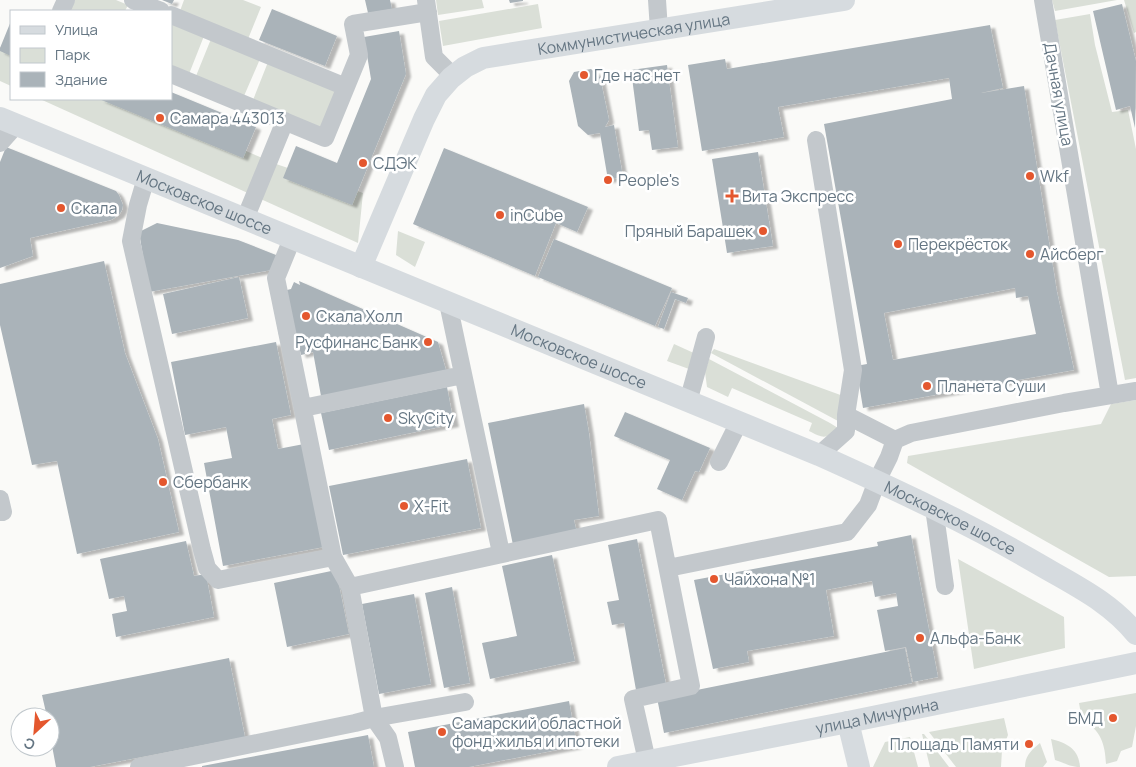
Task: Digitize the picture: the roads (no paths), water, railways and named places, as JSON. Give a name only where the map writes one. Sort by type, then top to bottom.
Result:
[{"type":"main road","name":"Коммунистическая улица","points":[[361,267],[436,95],[453,76],[465,67],[483,58],[844,0]]},
{"type":"main road","name":"Московское шоссе","points":[[8,121],[819,455],[877,481],[1016,550],[1107,606],[1128,624],[1136,634]]},
{"type":"main road","name":"улица Мичурина","points":[[618,767],[1136,663]]},
{"type":"main road","points":[[848,722],[859,767]]},
{"type":"street","points":[[657,0],[659,30]]},
{"type":"street","name":"Дачная улица","points":[[1043,0],[1110,395]]},
{"type":"street","points":[[134,4],[157,10]]},
{"type":"street","points":[[172,74],[325,138],[359,56],[353,24],[427,6],[434,57],[453,76]]},
{"type":"street","points":[[172,16],[346,87]]},
{"type":"street","points":[[0,143],[8,121]]},
{"type":"street","points":[[245,219],[285,121]]},
{"type":"street","points":[[816,140],[853,370],[846,415],[846,431],[819,455]]},
{"type":"street","points":[[146,178],[138,205],[131,242],[207,568],[218,580],[333,557]]},
{"type":"street","points":[[292,239],[276,278],[333,557],[350,586],[374,718],[388,738],[395,767]]},
{"type":"street","points":[[448,303],[501,553]]},
{"type":"street","points":[[688,402],[706,337]]},
{"type":"street","points":[[303,408],[463,375]]},
{"type":"street","points":[[668,568],[847,532],[868,505],[895,440],[912,433],[1064,402],[1136,391]]},
{"type":"street","points":[[846,415],[895,440]]},
{"type":"street","points":[[719,462],[739,422]]},
{"type":"street","points":[[0,500],[3,512],[0,512]]},
{"type":"street","points":[[934,508],[945,586]]},
{"type":"street","points":[[350,586],[658,520],[691,686],[633,699],[647,761]]},
{"type":"street","points":[[139,767],[374,718],[465,702]]},
{"type":"place","name":"Где нас нет","points":[[584,75]]},
{"type":"place","name":"Самара 443013","points":[[160,118]]},
{"type":"place","name":"СДЭК","points":[[363,163]]},
{"type":"place","name":"Wkf","points":[[1030,176]]},
{"type":"place","name":"People's","points":[[608,180]]},
{"type":"place","name":"Вита Экспресс","points":[[732,196]]},
{"type":"place","name":"Скала","points":[[61,208]]},
{"type":"place","name":"inCube","points":[[500,215]]},
{"type":"place","name":"Пряный Барашек","points":[[763,231]]},
{"type":"place","name":"Перекрёсток","points":[[898,244]]},
{"type":"place","name":"Айсберг","points":[[1030,254]]},
{"type":"place","name":"Скала Холл","points":[[306,316]]},
{"type":"place","name":"Русфинанс Банк","points":[[428,342]]},
{"type":"place","name":"Планета Суши","points":[[927,386]]},
{"type":"place","name":"SkyCity","points":[[388,418]]},
{"type":"place","name":"Сбербанк","points":[[163,482]]},
{"type":"place","name":"X-Fit","points":[[404,506]]},
{"type":"place","name":"Чайхона №1","points":[[714,579]]},
{"type":"place","name":"Альфа-Банк","points":[[920,638]]},
{"type":"place","name":"БМД","points":[[1113,718]]},
{"type":"place","name":"Самарский областной фонд жилья и ипотеки","points":[[442,732]]},
{"type":"place","name":"Площадь Памяти","points":[[1029,744]]}]
